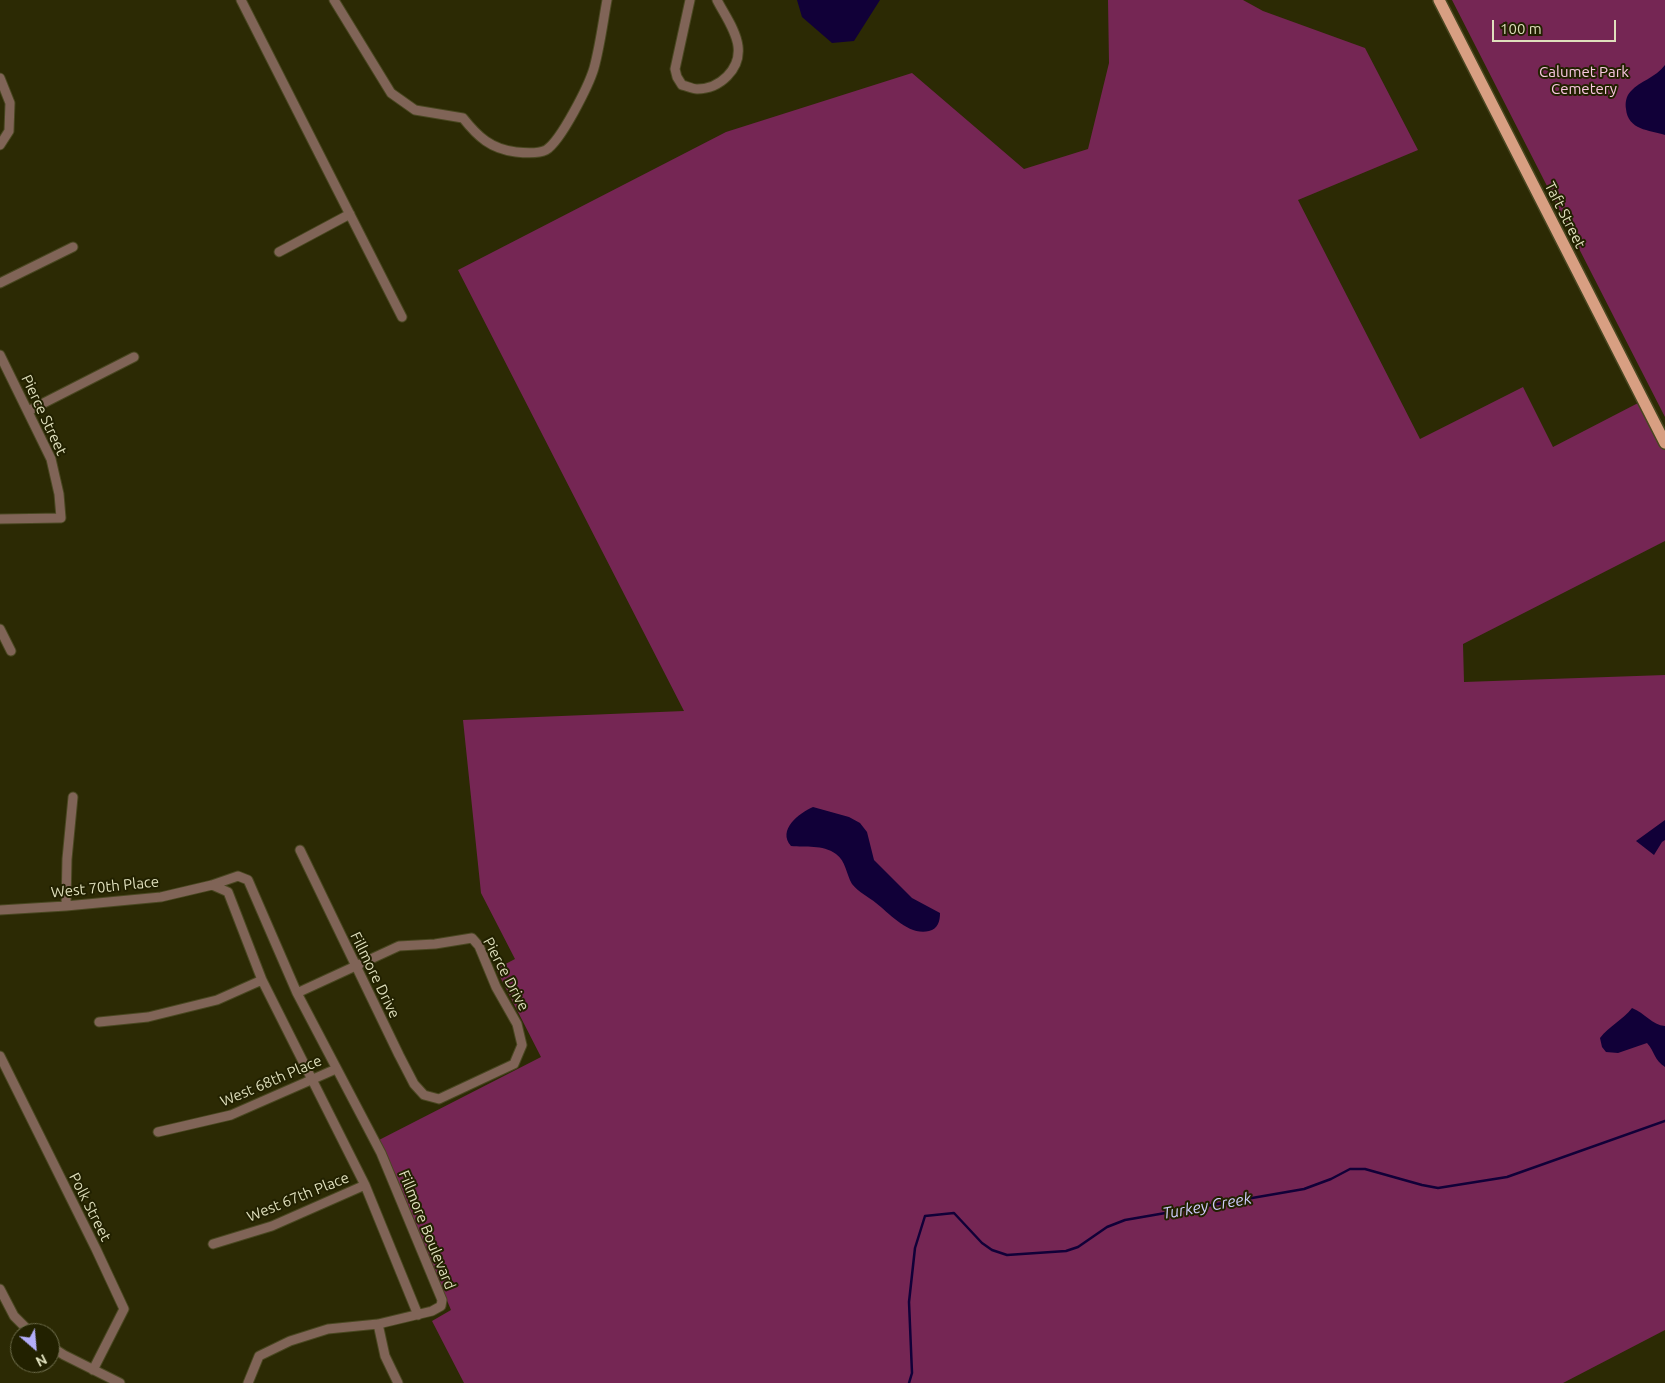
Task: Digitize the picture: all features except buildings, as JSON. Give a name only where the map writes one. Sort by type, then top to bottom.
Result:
[{"type":"main road","name":"Taft Street","points":[[1439,0],[1665,443]]},
{"type":"street","points":[[241,0],[402,317]]},
{"type":"street","points":[[334,0],[391,93],[414,110],[463,118],[490,145],[509,151],[529,154],[546,150],[566,129],[593,69],[607,0]]},
{"type":"street","points":[[690,0],[675,69],[677,78],[682,85],[696,89],[713,86],[731,74],[737,60],[738,47],[735,33],[717,0]]},
{"type":"street","points":[[0,78],[10,103],[9,131],[0,145]]},
{"type":"street","points":[[279,252],[350,214]]},
{"type":"street","points":[[0,283],[73,247]]},
{"type":"street","name":"Pierce Street","points":[[0,355],[51,459],[59,494],[61,518],[0,519]]},
{"type":"street","points":[[28,411],[134,357]]},
{"type":"street","points":[[0,629],[10,651]]},
{"type":"street","points":[[66,906],[67,859],[73,797]]},
{"type":"street","name":"Fillmore Drive","points":[[300,850],[354,965],[414,1084],[424,1095],[439,1099]]},
{"type":"street","name":"Fillmore Boulevard","points":[[212,885],[238,876],[248,880],[297,993],[381,1154],[442,1300],[441,1306],[418,1315]]},
{"type":"street","points":[[212,885],[228,892],[262,980],[365,1185],[418,1315],[378,1324],[328,1329],[290,1342],[258,1356],[248,1383]]},
{"type":"street","name":"West 70th Place","points":[[0,910],[161,897],[212,885]]},
{"type":"street","name":"Pierce Drive","points":[[297,993],[354,965],[399,946],[435,944],[472,938],[479,946],[496,987],[516,1024],[522,1045],[514,1064],[439,1099]]},
{"type":"street","points":[[99,1022],[148,1017],[217,1000],[262,980]]},
{"type":"street","name":"Polk Street","points":[[0,1056],[124,1308],[93,1370]]},
{"type":"street","name":"West 68th Place","points":[[158,1132],[231,1115],[336,1069]]},
{"type":"street","name":"West 67th Place","points":[[213,1244],[272,1226],[365,1185]]},
{"type":"street","points":[[0,1289],[14,1316],[21,1323]]},
{"type":"street","points":[[378,1324],[385,1356],[398,1383]]},
{"type":"street","points":[[60,1352],[120,1383]]},
{"type":"green space","points":[[1108,0],[1243,0],[1263,11],[1365,48],[1418,150],[1298,200],[1420,439],[1523,387],[1553,447],[1640,402],[1665,450],[1665,541],[1463,644],[1464,682],[1665,675],[1665,1330],[1563,1383],[464,1383],[432,1321],[451,1310],[379,1140],[541,1057],[496,969],[515,959],[481,893],[463,720],[684,711],[458,270],[726,132],[912,73],[1024,169],[1088,149],[1109,63]]},
{"type":"green space","name":"Calumet Park Cemetery","points":[[1452,0],[1665,0],[1665,417]]},
{"type":"shaded area","points":[[797,0],[880,0],[854,41],[832,43],[802,17]]},
{"type":"shaded area","points":[[1665,65],[1665,135],[1635,125],[1628,116],[1626,104],[1627,97],[1631,91]]},
{"type":"shaded area","points":[[813,807],[849,817],[860,823],[867,832],[874,860],[912,898],[940,913],[939,922],[936,927],[922,932],[900,923],[854,887],[842,860],[831,851],[820,848],[791,846],[787,840],[788,828],[796,818]]},
{"type":"shaded area","points":[[1665,820],[1665,840],[1654,855],[1636,841]]},
{"type":"shaded area","points":[[1632,1008],[1656,1023],[1665,1026],[1665,1067],[1659,1062],[1647,1043],[1618,1053],[1606,1052],[1602,1047],[1600,1038]]},
{"type":"waterway","name":"Turkey Creek","points":[[909,1383],[912,1373],[909,1302],[915,1248],[925,1216],[954,1213],[982,1243],[992,1250],[1007,1255],[1066,1251],[1078,1247],[1107,1227],[1125,1220],[1304,1189],[1331,1179],[1350,1169],[1365,1169],[1438,1188],[1507,1177],[1665,1121]]}]
